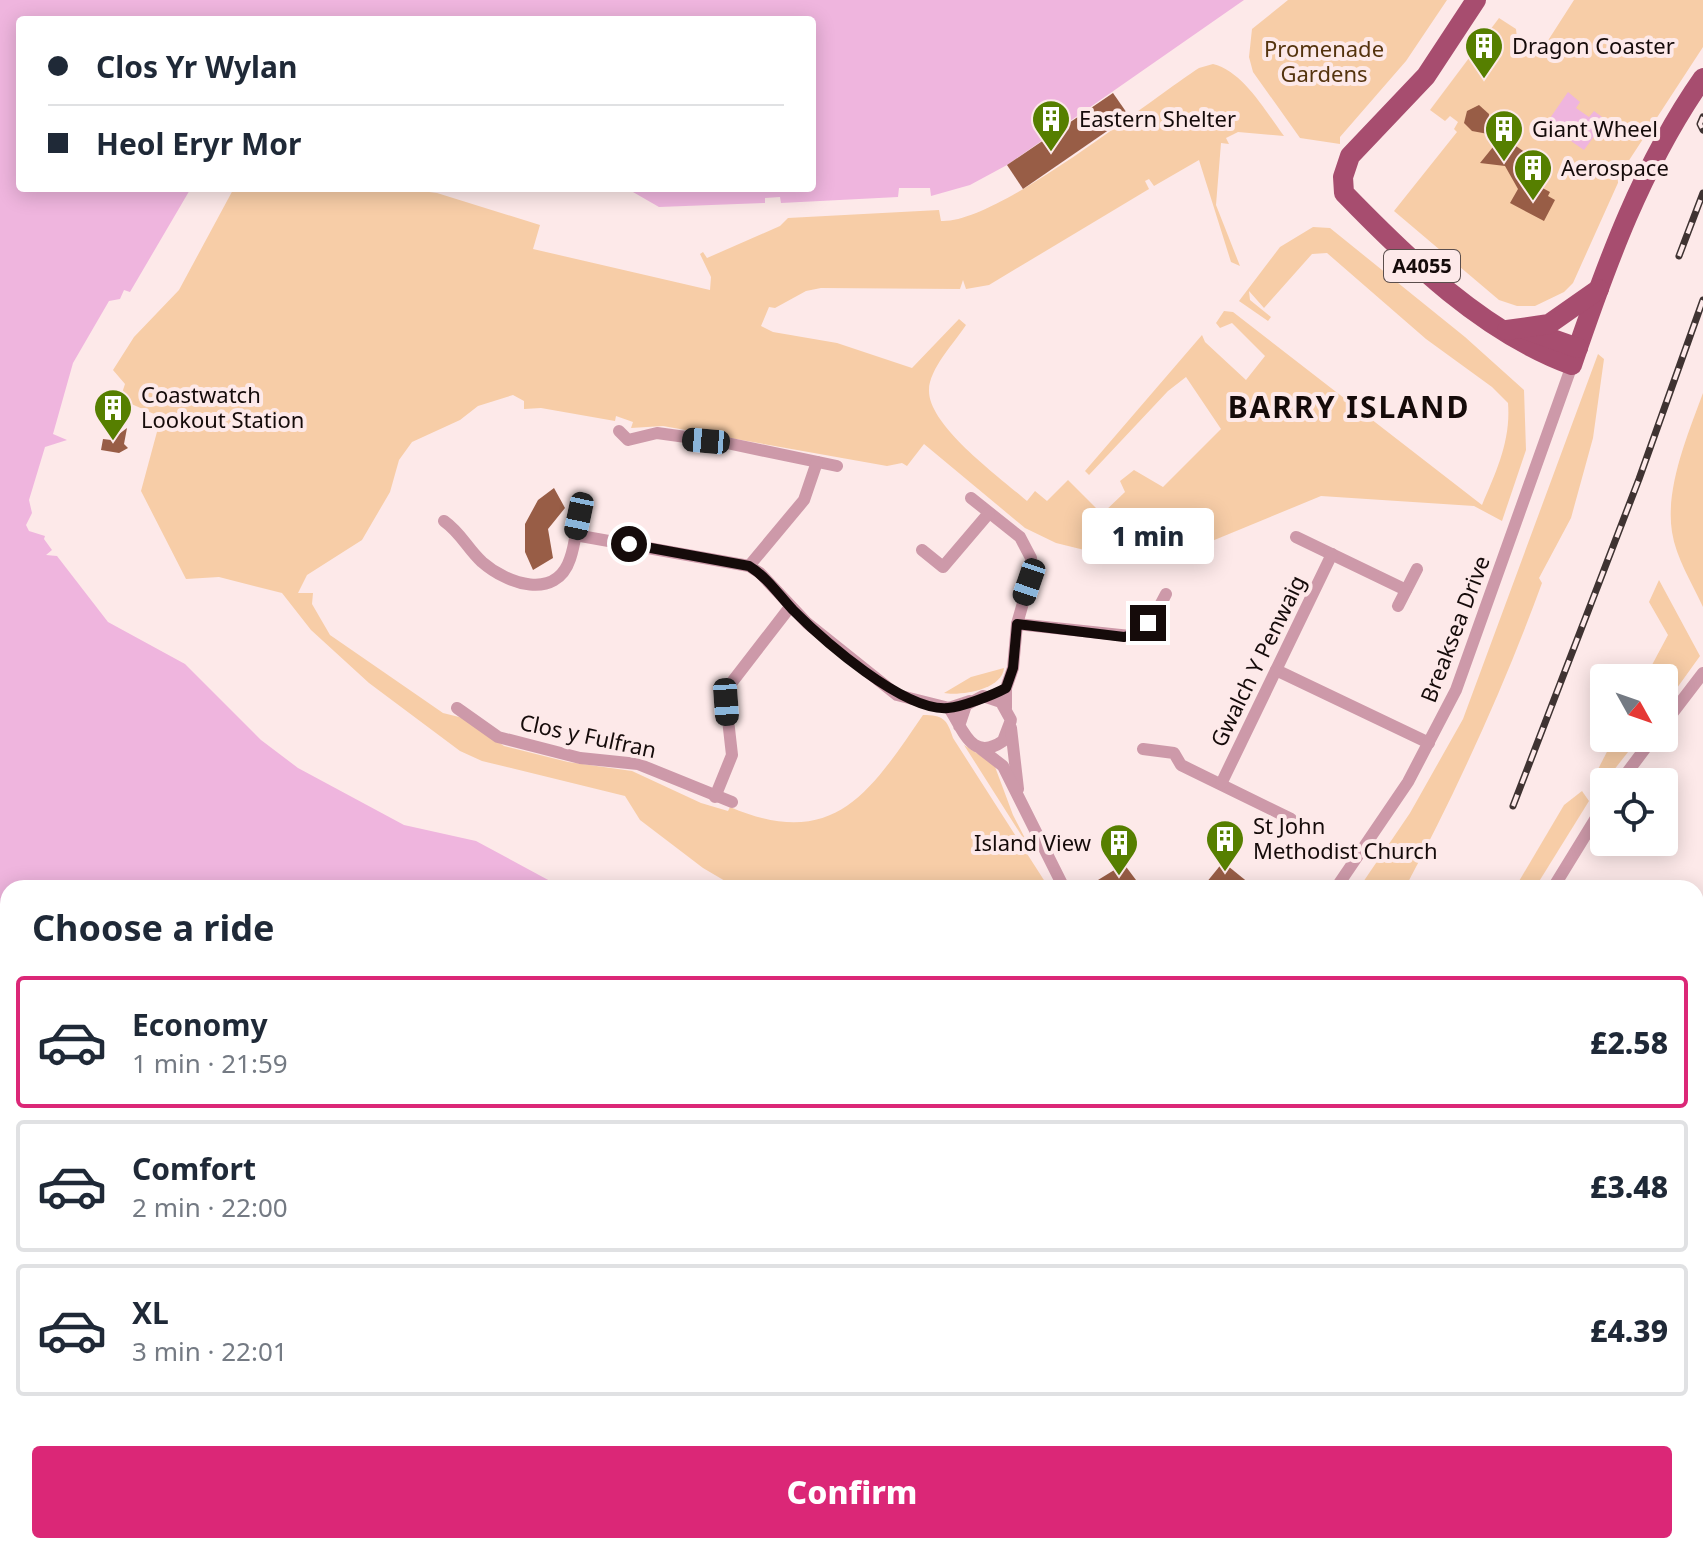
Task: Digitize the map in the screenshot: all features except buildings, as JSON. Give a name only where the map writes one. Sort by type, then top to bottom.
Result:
[{"type":"main road","name":"A4055","points":[[1476,0],[1426,76],[1350,156],[1343,177],[1344,193],[1385,235],[1485,319],[1516,330],[1532,348],[1575,357]]},
{"type":"main road","points":[[1575,357],[1599,289],[1654,156],[1703,78]]},
{"type":"main road","points":[[1516,330],[1561,318],[1599,289]]},
{"type":"street","name":"Breaksea Drive","points":[[1342,880],[1387,815],[1429,743],[1465,667],[1575,357]]},
{"type":"street","points":[[624,442],[657,433],[722,442],[837,466]]},
{"type":"street","points":[[749,566],[804,500],[817,462]]},
{"type":"street","points":[[971,498],[1020,537],[1031,558],[1029,582],[1017,624],[1013,668],[1006,688],[1006,708],[1011,724],[1022,808]]},
{"type":"street","points":[[922,550],[943,567],[989,513]]},
{"type":"street","points":[[444,521],[461,533],[482,561],[499,574],[518,583],[536,586],[561,574],[570,561],[579,516]]},
{"type":"street","points":[[575,535],[749,566],[760,573],[790,607],[897,695],[949,708],[990,697],[1006,688]]},
{"type":"street","points":[[1296,537],[1406,590]]},
{"type":"street","name":"Gwalch Y Penwaig","points":[[1221,784],[1332,554]]},
{"type":"street","points":[[1398,606],[1417,569]]},
{"type":"street","points":[[1017,624],[1130,636],[1148,623],[1166,594]]},
{"type":"street","points":[[715,797],[732,755],[726,702],[729,686],[790,607]]},
{"type":"street","points":[[1276,670],[1429,743]]},
{"type":"street","points":[[1678,706],[1703,673]]},
{"type":"street","points":[[990,697],[1006,708]]},
{"type":"street","points":[[959,726],[960,715],[970,701]]},
{"type":"street","name":"Clos y Fulfran","points":[[457,708],[498,737],[580,758],[638,764],[732,802]]},
{"type":"street","points":[[949,708],[965,739],[1000,762],[1060,880]]},
{"type":"street","points":[[979,747],[991,747],[1003,741],[1011,724]]},
{"type":"street","points":[[1143,749],[1174,753],[1181,765],[1291,819]]},
{"type":"street","points":[[1558,880],[1590,828]]},
{"type":"green space","name":"Promenade Gardens","points":[[1288,0],[1447,0],[1406,61],[1340,137],[1340,144],[1300,138],[1253,72],[1249,57],[1252,29]]},
{"type":"green space","points":[[1574,0],[1703,0],[1703,47],[1626,165],[1573,283],[1564,292],[1535,306],[1517,306],[1499,300],[1394,211],[1457,132],[1454,129],[1458,122],[1450,116],[1445,121],[1430,110],[1499,18],[1516,29],[1517,38],[1540,53]]},
{"type":"green space","points":[[1213,64],[1234,75],[1262,105],[1284,136],[1238,132],[1226,138],[1229,144],[1221,143],[1216,205],[1240,266],[1231,262],[1199,160],[1154,186],[1149,179],[1145,181],[1149,189],[989,285],[966,289],[963,280],[960,289],[821,288],[806,291],[775,308],[769,307],[761,326],[773,332],[837,343],[912,368],[959,319],[966,325],[930,382],[932,404],[940,419],[968,450],[1027,501],[1035,491],[1047,501],[1068,480],[1102,514],[1125,492],[1120,481],[1134,470],[1163,487],[1221,429],[1186,377],[1168,391],[1089,475],[1085,471],[1202,335],[1205,342],[1246,380],[1265,356],[1232,323],[1220,328],[1216,323],[1224,311],[1233,312],[1482,505],[1501,456],[1507,430],[1508,403],[1492,387],[1426,339],[1327,253],[1312,254],[1264,308],[1249,291],[1250,300],[1271,317],[1268,321],[1239,301],[1280,247],[1313,227],[1330,228],[1465,337],[1524,390],[1526,450],[1502,521],[1474,506],[1321,496],[1178,555],[1125,560],[1056,543],[1025,528],[924,444],[907,466],[902,463],[887,466],[663,426],[631,428],[633,422],[616,416],[615,421],[541,408],[524,409],[524,401],[513,395],[478,406],[460,420],[412,442],[399,460],[390,492],[362,540],[307,575],[298,593],[313,593],[312,604],[330,635],[443,713],[463,718],[504,746],[568,762],[632,771],[701,803],[728,811],[730,807],[766,819],[796,822],[822,818],[845,807],[885,769],[923,715],[940,717],[949,726],[953,738],[1044,880],[723,880],[640,820],[625,796],[482,761],[460,751],[369,683],[311,630],[282,593],[219,577],[186,579],[141,491],[161,417],[120,399],[125,384],[113,370],[134,337],[179,290],[232,192],[437,193],[540,225],[533,249],[710,290],[711,277],[700,254],[703,252],[707,258],[780,226],[788,218],[939,210],[941,221],[966,217],[997,203],[1071,159],[1199,68]]},
{"type":"green space","points":[[1598,354],[1604,359],[1593,438],[1571,518],[1539,578],[1542,583],[1479,738],[1409,880],[1364,880],[1410,813],[1463,719]]},
{"type":"green space","points":[[1703,393],[1703,607],[1677,551],[1671,515],[1679,461]]},
{"type":"green space","points":[[1659,580],[1700,656],[1678,687],[1678,664],[1652,664],[1668,635],[1649,602]]},
{"type":"green space","points":[[1004,668],[996,682],[979,690],[944,693],[971,677]]},
{"type":"green space","points":[[964,745],[994,764],[1013,815],[1032,852]]},
{"type":"green space","points":[[1607,752],[1628,752],[1615,768],[1599,768]]},
{"type":"green space","points":[[1582,791],[1589,801],[1540,880],[1520,880],[1564,805]]},
{"type":"shaded area","points":[[0,0],[1244,0],[1007,165],[970,185],[931,196],[930,188],[899,188],[898,197],[781,203],[780,197],[765,198],[765,203],[659,207],[633,192],[816,192],[816,16],[16,16],[16,192],[189,192],[130,292],[124,290],[120,299],[109,301],[73,363],[53,434],[67,440],[45,447],[29,500],[32,513],[26,525],[29,531],[45,536],[52,550],[46,555],[57,556],[108,622],[185,664],[261,740],[298,768],[404,825],[476,841],[548,880],[0,880]]},
{"type":"shaded area","points":[[1568,92],[1580,102],[1576,108],[1589,117],[1594,111],[1606,120],[1584,150],[1546,124]]},
{"type":"railway","points":[[1703,117],[1700,124],[1703,130]]},
{"type":"railway","points":[[1679,256],[1703,193]]},
{"type":"railway","points":[[1513,806],[1639,479],[1703,300]]},
{"type":"place","name":"Dragon Coaster","points":[[1484,80]]},
{"type":"place","name":"Eastern Shelter","points":[[1051,153]]},
{"type":"place","name":"Giant Wheel","points":[[1504,163]]},
{"type":"place","name":"Aerospace","points":[[1533,202]]},
{"type":"place","name":"Coastwatch Lookout Station","points":[[113,442]]},
{"type":"place","name":"St John Methodist Church","points":[[1225,873]]},
{"type":"place","name":"Island View","points":[[1119,877]]},
{"type":"district","name":"BARRY ISLAND","points":[[1349,408]]},
{"type":"route","points":[[629,544],[736,561],[749,566],[760,573],[807,623],[891,691],[904,698],[942,708],[983,696],[990,697],[1006,688],[1013,668],[1017,624],[1124,637],[1135,634],[1148,623]]}]
